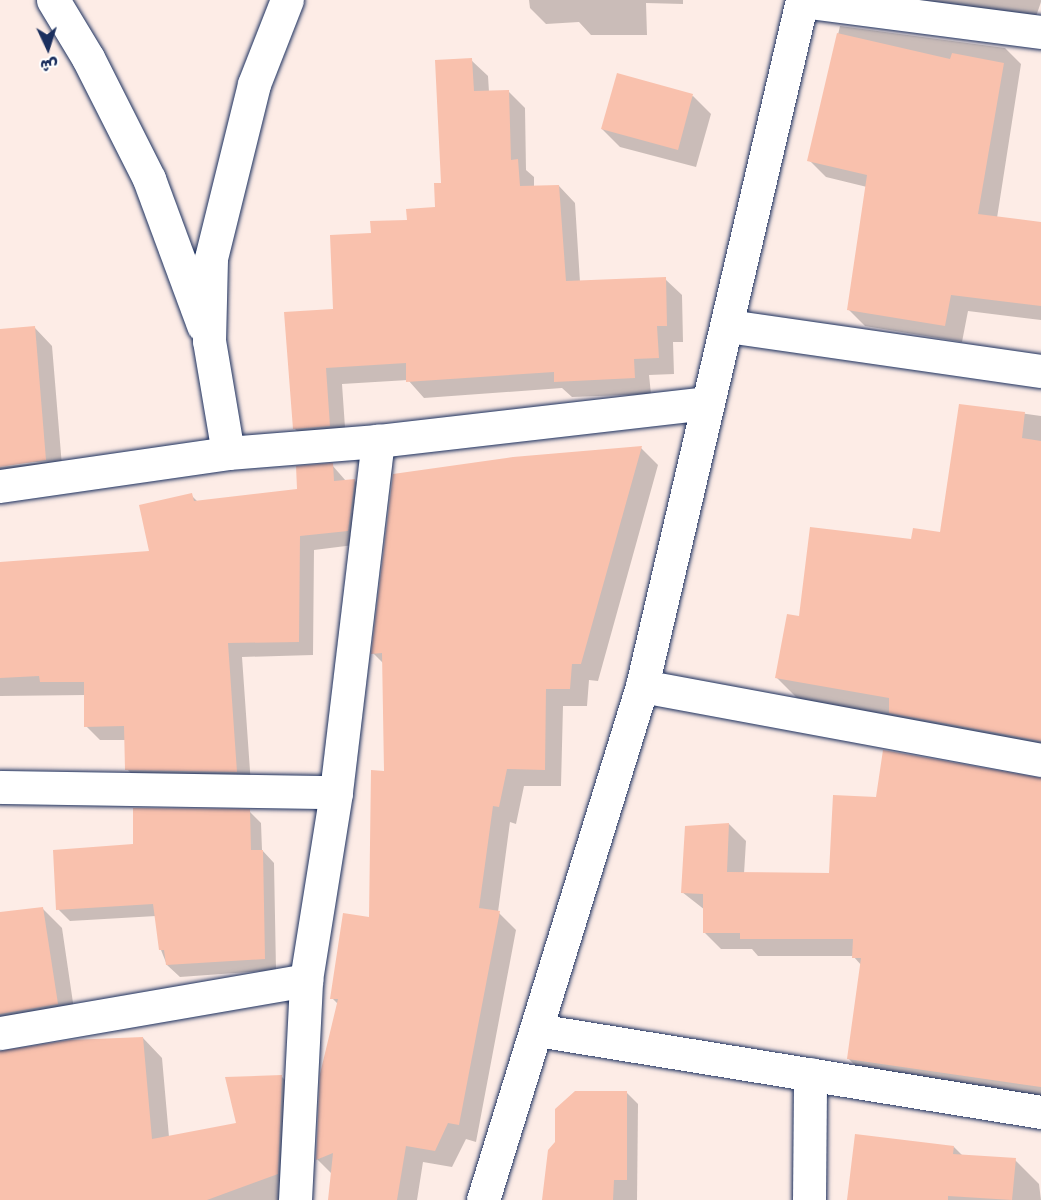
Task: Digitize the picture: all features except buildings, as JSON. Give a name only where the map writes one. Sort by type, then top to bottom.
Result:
[{"type":"street","points":[[53,0],[149,179],[209,341],[228,453]]},
{"type":"street","points":[[209,341],[211,258],[222,204],[254,84],[287,0]]},
{"type":"street","points":[[483,1200],[642,686],[707,403],[728,326],[802,0],[1041,32]]},
{"type":"street","points":[[728,326],[1041,371]]},
{"type":"street","points":[[0,486],[228,453],[378,441],[707,403]]},
{"type":"street","points":[[295,1200],[306,980],[336,792],[378,441]]},
{"type":"street","points":[[642,686],[1041,760]]},
{"type":"street","points":[[0,787],[336,792]]},
{"type":"street","points":[[0,1033],[306,980]]},
{"type":"street","points":[[537,1030],[1041,1112]]},
{"type":"street","points":[[809,1200],[810,1074]]}]
